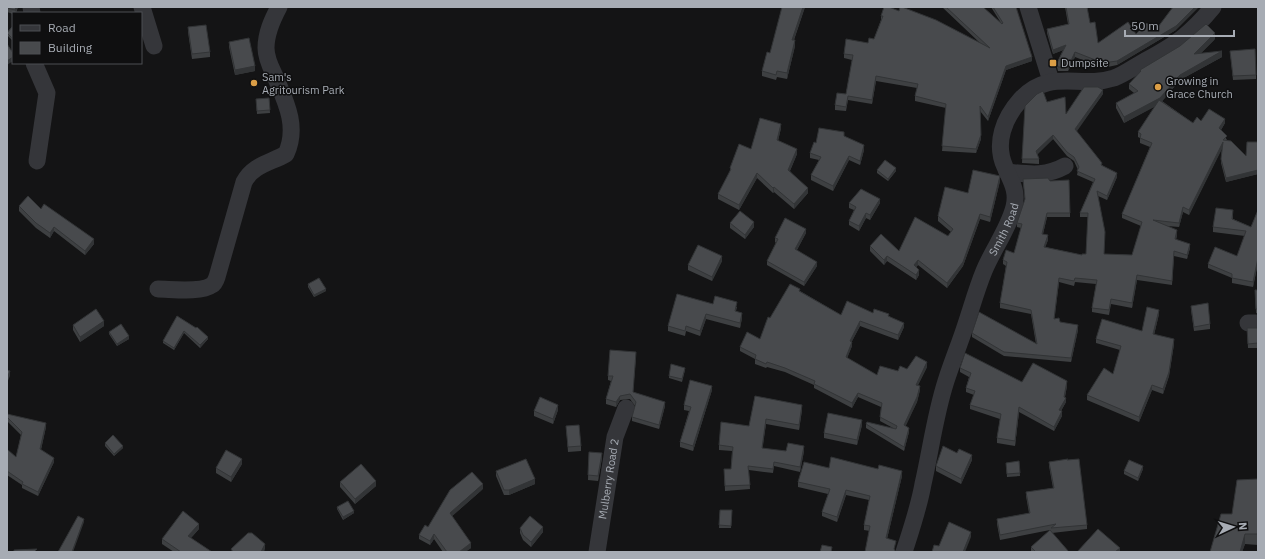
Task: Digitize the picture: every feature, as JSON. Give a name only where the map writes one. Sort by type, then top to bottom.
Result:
[{"type":"street","points":[[142,7],[154,46]]},
{"type":"street","points":[[158,289],[199,289],[213,285],[217,277],[244,182],[248,174],[256,167],[286,154],[290,145],[290,112],[269,63],[266,48],[268,29],[279,7]]},
{"type":"street","points":[[1028,7],[1051,81]]},
{"type":"street","name":"Smith Road","points":[[904,552],[922,493],[936,412],[984,271],[1015,206],[1015,188],[1007,172],[1000,151],[1000,140],[1008,116],[1021,99],[1034,87],[1051,81],[1094,81],[1115,78],[1177,44],[1203,20],[1213,7]]},
{"type":"street","points":[[34,64],[47,94],[37,161]]},
{"type":"street","points":[[1007,172],[1032,174],[1052,173],[1064,166]]},
{"type":"street","name":"Mulberry Road 2","points":[[597,552],[615,436],[626,408]]},
{"type":"building","points":[[7,7],[16,7],[15,10]]},
{"type":"building","points":[[782,7],[803,7],[792,40],[795,40],[787,73],[777,71],[776,75],[762,71],[767,52],[770,53]]},
{"type":"building","points":[[884,7],[889,7],[899,11],[900,7],[902,7],[936,20],[990,48],[946,7],[983,7],[1002,24],[1003,23],[993,7],[1016,7],[1032,57],[1006,66],[988,117],[980,106],[981,135],[976,149],[942,146],[946,104],[915,96],[918,84],[876,76],[872,100],[848,96],[846,107],[835,105],[837,93],[846,94],[853,55],[844,54],[846,39],[868,43],[869,38],[874,39],[883,16],[881,16]]},
{"type":"building","points":[[1066,7],[1087,7],[1090,23],[1095,22],[1098,43],[1128,22],[1136,34],[1147,23],[1155,31],[1173,7],[1195,7],[1176,26],[1117,61],[1103,63],[1075,52],[1068,67],[1058,67],[1057,63],[1066,45],[1053,50],[1047,29],[1069,24]]},
{"type":"building","points":[[1206,24],[1215,33],[1194,54],[1222,51],[1180,75],[1160,98],[1124,117],[1116,103],[1138,91],[1129,84],[1141,71],[1140,70],[1180,46]]},
{"type":"building","points":[[206,25],[210,52],[192,54],[188,27]]},
{"type":"building","points":[[12,27],[12,38],[7,33]]},
{"type":"building","points":[[249,38],[255,66],[235,70],[229,42]]},
{"type":"building","points":[[7,44],[12,52],[12,58],[7,61]]},
{"type":"building","points":[[1255,49],[1256,75],[1233,76],[1230,51]]},
{"type":"building","points":[[1084,87],[1098,87],[1103,90],[1075,129],[1102,163],[1101,165],[1117,173],[1107,196],[1097,191],[1105,232],[1104,254],[1132,255],[1142,222],[1122,214],[1152,143],[1140,138],[1141,134],[1138,132],[1159,100],[1193,123],[1197,117],[1201,121],[1209,109],[1225,119],[1219,128],[1227,136],[1223,140],[1231,141],[1246,156],[1247,142],[1258,142],[1258,170],[1226,178],[1221,159],[1223,142],[1189,210],[1183,207],[1179,223],[1153,220],[1177,230],[1175,239],[1190,244],[1187,255],[1174,251],[1172,281],[1137,275],[1132,303],[1111,299],[1109,310],[1092,308],[1097,280],[1075,278],[1074,281],[1059,278],[1054,319],[1059,318],[1060,322],[1078,325],[1071,358],[1004,352],[972,333],[979,312],[1037,344],[1031,310],[1000,303],[1007,262],[1003,260],[1006,250],[1014,253],[1022,224],[1017,223],[1025,199],[1023,179],[1048,178],[1050,181],[1069,180],[1070,213],[1047,213],[1042,234],[1048,235],[1044,247],[1082,255],[1086,254],[1088,213],[1080,213],[1095,179],[1077,171],[1079,167],[1074,157],[1067,152],[1053,135],[1036,151],[1039,159],[1022,159],[1025,106],[1037,94],[1043,91],[1047,102],[1065,97],[1066,114]]},
{"type":"building","points":[[269,98],[270,110],[257,111],[256,99]]},
{"type":"building","points":[[760,118],[781,124],[777,140],[797,149],[788,170],[808,188],[794,204],[774,187],[773,188],[757,173],[739,205],[718,194],[731,169],[730,168],[739,144],[751,149]]},
{"type":"building","points":[[819,128],[844,132],[844,136],[864,145],[860,161],[849,156],[833,186],[811,175],[821,157],[810,153],[814,142],[816,143]]},
{"type":"building","points":[[885,160],[896,168],[888,179],[877,170]]},
{"type":"building","points":[[973,170],[1000,176],[990,217],[980,214],[963,262],[947,283],[918,260],[914,265],[919,270],[916,275],[887,256],[884,260],[870,246],[881,234],[899,251],[915,217],[948,236],[953,229],[938,216],[945,187],[968,193]]},
{"type":"building","points":[[861,189],[880,199],[870,215],[866,213],[859,226],[849,221],[856,207],[849,203]]},
{"type":"building","points":[[28,196],[41,209],[44,204],[94,239],[85,251],[54,227],[50,233],[36,223],[19,206]]},
{"type":"building","points":[[1216,208],[1233,210],[1232,219],[1251,227],[1258,210],[1258,258],[1253,282],[1232,278],[1232,274],[1208,264],[1215,247],[1237,256],[1246,231],[1213,227]]},
{"type":"building","points":[[740,211],[754,222],[745,235],[730,223]]},
{"type":"building","points":[[785,218],[806,229],[795,249],[817,262],[804,282],[767,261],[778,239],[775,238]]},
{"type":"building","points":[[698,245],[722,256],[712,277],[688,265]]},
{"type":"building","points":[[319,278],[326,289],[314,295],[308,284]]},
{"type":"building","points":[[790,284],[800,289],[799,291],[841,315],[847,301],[873,313],[874,309],[889,314],[888,316],[904,323],[898,335],[860,321],[850,341],[852,342],[846,357],[877,375],[880,366],[898,371],[900,366],[907,369],[916,356],[927,362],[916,385],[920,386],[917,397],[904,425],[909,428],[904,447],[866,424],[867,422],[896,429],[897,426],[880,417],[882,403],[858,393],[852,403],[814,384],[815,381],[785,368],[767,362],[766,364],[755,359],[756,355],[740,347],[747,332],[760,339],[768,317],[770,318]]},
{"type":"building","points":[[1255,290],[1258,290],[1258,309],[1256,309]]},
{"type":"building","points":[[677,294],[713,304],[715,296],[737,302],[735,311],[742,313],[740,323],[706,314],[700,331],[686,326],[685,331],[668,326]]},
{"type":"building","points":[[1208,303],[1210,324],[1194,327],[1191,306]]},
{"type":"building","points":[[1147,307],[1159,310],[1153,334],[1174,339],[1169,372],[1163,389],[1152,385],[1139,417],[1087,395],[1104,368],[1113,374],[1121,346],[1096,339],[1102,319],[1142,331]]},
{"type":"building","points":[[96,309],[104,321],[80,337],[73,325]]},
{"type":"building","points":[[177,316],[196,328],[197,327],[208,337],[200,345],[184,331],[174,348],[163,341]]},
{"type":"building","points":[[121,324],[129,336],[117,344],[109,332]]},
{"type":"building","points":[[1247,328],[1258,328],[1258,343],[1248,344]]},
{"type":"building","points":[[610,350],[636,352],[633,392],[665,402],[659,425],[632,417],[636,402],[630,394],[620,396],[616,402],[606,399],[613,376],[608,376]]},
{"type":"building","points":[[965,353],[1022,382],[1033,363],[1067,381],[1064,397],[1066,398],[1059,410],[1062,411],[1054,427],[1019,407],[1015,441],[997,438],[1001,414],[970,405],[975,391],[966,388],[971,373],[960,368]]},
{"type":"building","points":[[671,364],[685,368],[682,379],[669,376]]},
{"type":"building","points":[[7,370],[10,371],[7,378]]},
{"type":"building","points":[[690,380],[712,386],[693,446],[680,442],[691,407],[684,405]]},
{"type":"building","points":[[755,396],[802,405],[799,425],[766,419],[762,448],[786,451],[788,443],[804,446],[800,467],[774,462],[773,469],[748,466],[750,485],[725,486],[724,469],[731,469],[733,447],[719,445],[721,422],[749,426]]},
{"type":"building","points":[[540,397],[558,405],[553,419],[534,411]]},
{"type":"building","points":[[828,413],[862,420],[857,440],[824,433]]},
{"type":"building","points":[[7,414],[46,423],[40,449],[54,458],[38,492],[22,484],[23,482],[7,471],[7,451],[8,450],[16,457],[22,432],[7,417]]},
{"type":"building","points":[[579,425],[581,446],[568,447],[566,426]]},
{"type":"building","points":[[113,435],[123,446],[114,454],[105,443]]},
{"type":"building","points":[[943,446],[957,453],[959,449],[972,455],[961,479],[936,466]]},
{"type":"building","points":[[226,450],[242,459],[231,477],[216,468]]},
{"type":"building","points":[[589,452],[602,453],[598,476],[588,475]]},
{"type":"building","points":[[831,457],[878,469],[879,465],[902,471],[886,538],[896,541],[894,549],[896,552],[865,552],[870,526],[864,525],[870,496],[846,490],[837,517],[822,512],[830,489],[798,482],[804,462],[829,468]]},
{"type":"building","points":[[526,459],[535,479],[509,490],[504,490],[496,471]]},
{"type":"building","points":[[1068,459],[1067,460],[1079,459],[1087,525],[1051,528],[1056,524],[1000,535],[997,519],[1030,513],[1026,492],[1054,488],[1049,462]]},
{"type":"building","points":[[1129,460],[1143,466],[1138,478],[1124,471]]},
{"type":"building","points":[[1019,461],[1020,473],[1007,474],[1006,463]]},
{"type":"building","points":[[361,464],[376,481],[355,499],[340,482]]},
{"type":"building","points":[[472,472],[483,484],[450,513],[471,543],[459,552],[447,552],[434,534],[430,541],[419,535],[425,525],[428,527],[450,490]]},
{"type":"building","points":[[1258,479],[1258,534],[1245,534],[1240,552],[1210,552],[1221,514],[1232,514],[1237,480]]},
{"type":"building","points":[[348,501],[354,511],[343,517],[337,507]]},
{"type":"building","points":[[720,510],[732,510],[731,526],[719,525]]},
{"type":"building","points":[[183,511],[199,524],[188,536],[212,552],[181,552],[162,539]]},
{"type":"building","points":[[78,516],[84,519],[72,552],[58,552]]},
{"type":"building","points":[[530,516],[543,527],[531,542],[523,535],[520,528]]},
{"type":"building","points":[[949,522],[971,532],[963,552],[932,552],[934,545],[939,546]]},
{"type":"building","points":[[1098,529],[1120,548],[1115,552],[1077,552]]},
{"type":"building","points":[[1050,530],[1069,552],[1036,552],[1031,547]]},
{"type":"building","points":[[248,533],[252,533],[265,544],[261,552],[233,552],[231,549]]},
{"type":"building","points":[[822,545],[832,547],[831,552],[820,552]]},
{"type":"building","points":[[37,549],[34,552],[14,552],[14,550]]},
{"type":"place","name":"Dumpsite","points":[[1053,63]]},
{"type":"place","name":"Sam's Agritourism Park","points":[[254,83]]},
{"type":"place","name":"Growing in Grace Church","points":[[1158,87]]}]
